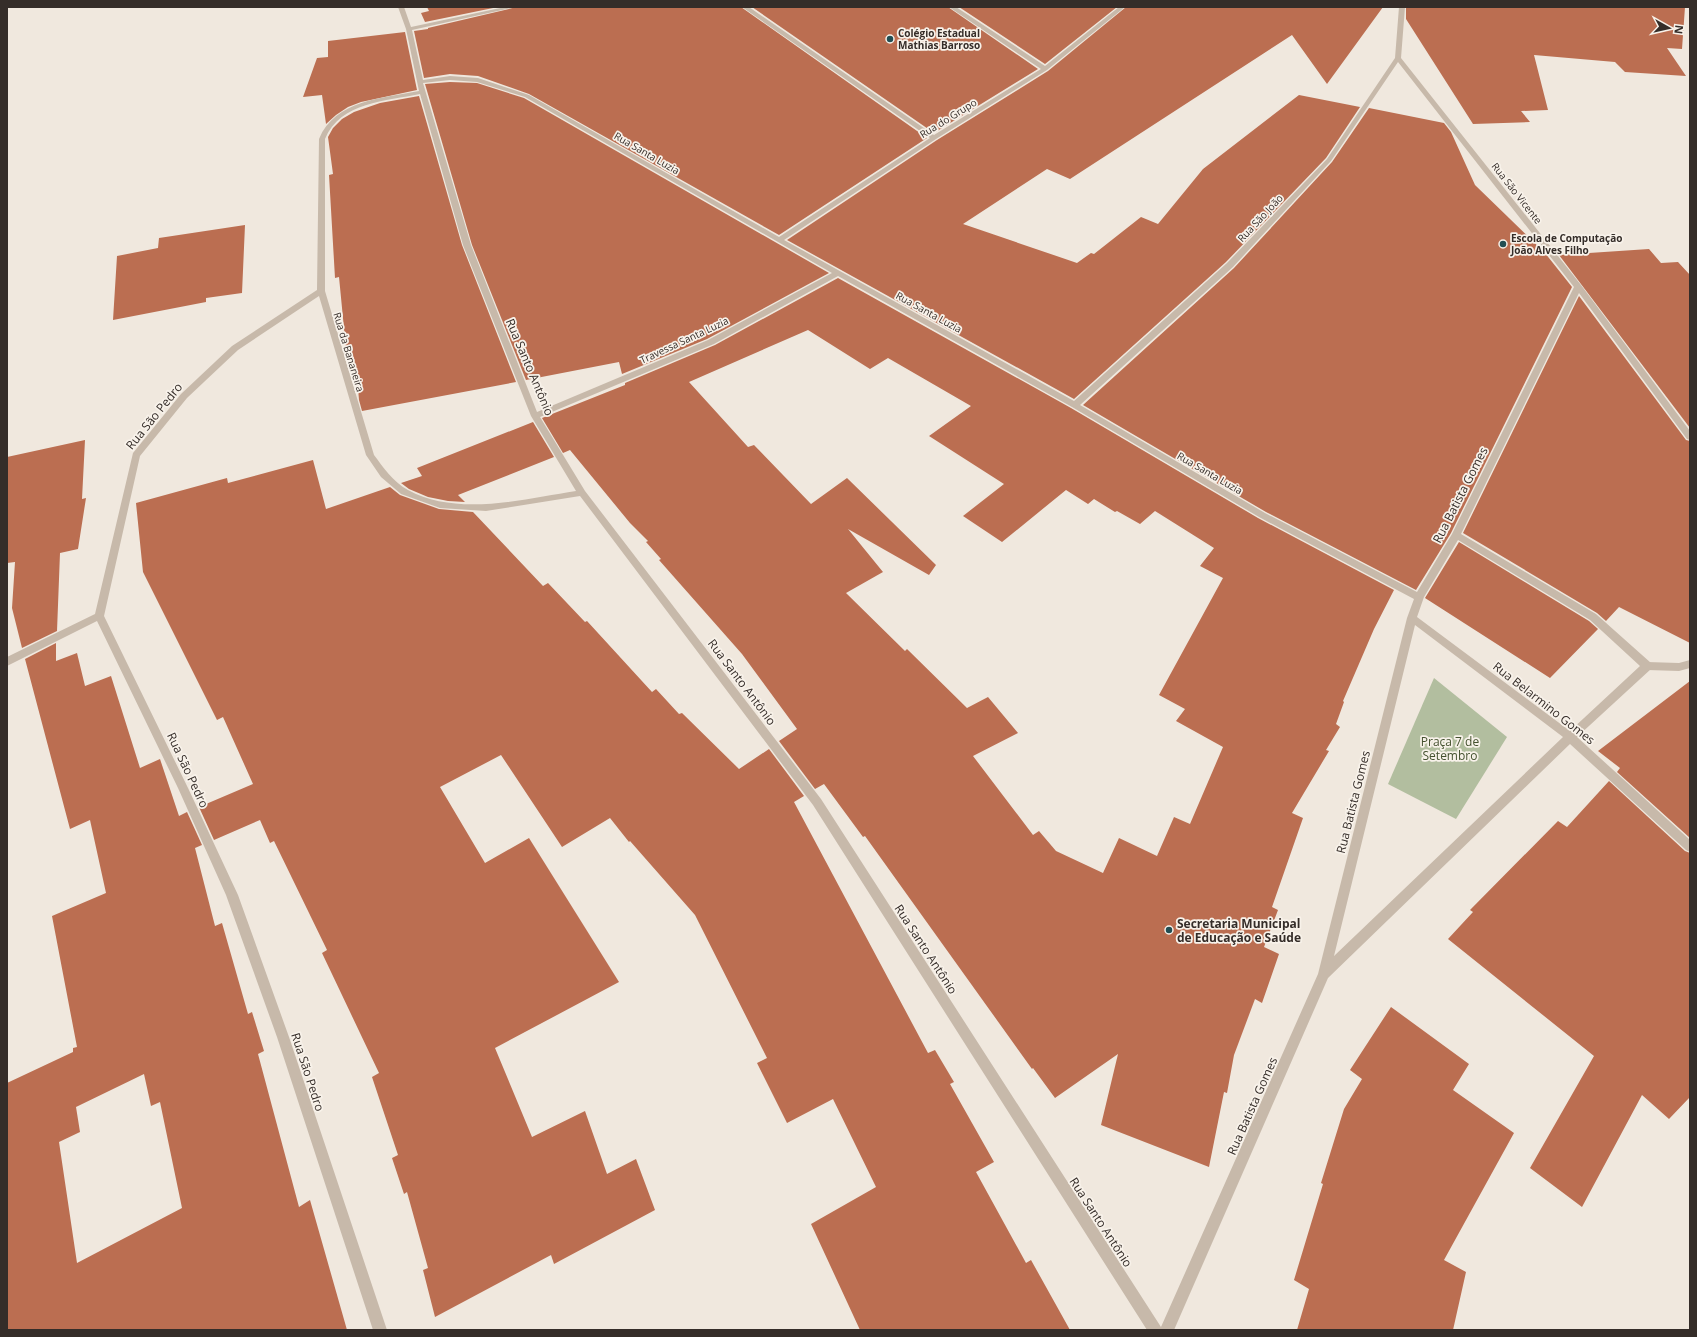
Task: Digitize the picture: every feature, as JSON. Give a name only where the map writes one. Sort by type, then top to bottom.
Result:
[{"type":"street","name":"Rua Santo Antônio","points":[[401,7],[410,29],[420,82],[467,245],[535,416],[582,493],[816,802],[1155,1330]]},
{"type":"street","points":[[410,29],[513,7]]},
{"type":"street","points":[[745,7],[934,138]]},
{"type":"street","points":[[952,7],[1045,69]]},
{"type":"street","name":"Rua do Grupo","points":[[780,240],[934,138],[1045,69],[1122,7]]},
{"type":"street","name":"Rua São João","points":[[1075,405],[1230,265],[1329,160],[1398,58],[1402,7]]},
{"type":"street","name":"Rua São Vicente","points":[[1398,58],[1578,287],[1690,437]]},
{"type":"street","name":"Rua Santa Luzia","points":[[420,82],[450,78],[478,80],[527,96],[837,273],[1075,405],[1262,515],[1419,597]]},
{"type":"street","name":"Rua da Bananeira","points":[[423,92],[357,106],[330,123],[322,139],[321,292],[370,455],[384,475],[404,492],[440,504],[486,508],[582,493]]},
{"type":"street","name":"Travessa Santa Luzia","points":[[535,416],[711,342],[837,273]]},
{"type":"street","name":"Rua Batista Gomes","points":[[1166,1330],[1324,974],[1412,618],[1419,597],[1456,535],[1578,287]]},
{"type":"street","name":"Rua São Pedro","points":[[321,292],[235,348],[184,396],[136,455],[99,616],[183,788],[232,895],[283,1037],[380,1330]]},
{"type":"street","points":[[1456,535],[1593,618],[1648,666],[1679,667],[1690,664]]},
{"type":"street","points":[[7,662],[99,616]]},
{"type":"street","name":"Rua Belarmino Gomes","points":[[1412,618],[1570,737],[1690,847]]},
{"type":"street","points":[[1324,974],[1570,737],[1648,666]]},
{"type":"green space","name":"Praça 7 de Setembro","points":[[1434,678],[1507,737],[1456,819],[1388,784]]},
{"type":"building","points":[[427,7],[498,7],[425,22],[421,13],[429,11]]},
{"type":"building","points":[[517,7],[741,7],[927,138],[779,235],[529,94],[478,76],[450,74],[424,78],[414,31],[428,29]]},
{"type":"building","name":"Colégio Estadual Mathias Barroso","points":[[752,7],[948,7],[1038,69],[934,133]]},
{"type":"building","points":[[959,7],[1117,7],[1045,64]]},
{"type":"building","points":[[1126,7],[1383,7],[1327,84],[1292,35],[1070,179],[1047,169],[963,224],[1077,263],[1091,253],[1094,254],[1141,217],[1158,224],[1203,169],[1299,95],[1360,107],[1326,158],[1226,262],[1074,399],[787,240],[937,140],[1048,71]]},
{"type":"building","points":[[1406,7],[1685,7],[1682,49],[1667,48],[1686,76],[1625,72],[1615,62],[1534,55],[1548,110],[1521,111],[1530,122],[1473,124],[1406,19]]},
{"type":"building","points":[[405,32],[417,90],[361,102],[348,107],[326,124],[322,95],[303,97],[317,58],[328,57],[328,41]]},
{"type":"building","points":[[450,82],[477,83],[524,98],[829,273],[707,339],[622,374],[619,362],[526,380],[472,245],[425,84]]},
{"type":"building","points":[[419,96],[462,245],[516,382],[362,411],[359,400],[357,377],[353,378],[351,362],[349,362],[348,348],[346,349],[339,277],[335,278],[329,175],[333,174],[328,137],[333,128],[342,119],[354,112],[380,103]]},
{"type":"building","points":[[1369,108],[1444,123],[1451,132],[1475,185],[1545,253],[1572,287],[1451,533],[1416,590],[1266,512],[1083,405],[1234,268],[1332,162]]},
{"type":"building","points":[[245,225],[242,293],[206,298],[206,302],[113,320],[117,256],[158,248],[159,238]]},
{"type":"building","points":[[1649,249],[1661,263],[1678,262],[1690,275],[1690,428],[1559,255]]},
{"type":"building","points":[[838,278],[1071,408],[1258,518],[1394,590],[1374,629],[1343,701],[1344,702],[1336,724],[1340,727],[1326,750],[1329,751],[1292,813],[1303,818],[1272,907],[1278,910],[1264,947],[1279,954],[1262,1003],[1255,999],[1234,1055],[1227,1093],[1224,1092],[1209,1167],[1101,1125],[1118,1054],[1055,1098],[1033,1068],[1032,1069],[865,836],[863,837],[824,784],[815,789],[779,741],[797,729],[742,654],[659,560],[661,559],[646,542],[648,541],[630,523],[570,450],[563,453],[542,418],[625,385],[625,383],[715,345]],"holes":[[[808,330],[870,369],[888,358],[971,406],[929,436],[1004,484],[963,516],[1002,542],[1066,490],[1088,504],[1094,499],[1115,512],[1117,511],[1140,524],[1155,511],[1214,548],[1200,566],[1223,578],[1159,695],[1185,709],[1176,721],[1223,747],[1190,824],[1174,817],[1157,856],[1119,838],[1103,873],[1056,851],[1039,831],[1033,835],[973,756],[1018,733],[988,697],[967,708],[907,649],[905,651],[846,593],[883,572],[848,529],[929,575],[936,565],[847,478],[811,504],[754,445],[748,447],[689,382]]]},
{"type":"building","points":[[1579,296],[1686,440],[1690,441],[1690,643],[1619,607],[1606,621],[1597,613],[1463,533]]},
{"type":"building","points":[[533,422],[554,457],[458,495],[465,502],[448,501],[428,497],[409,489],[401,483],[422,476],[417,468]]},
{"type":"building","points":[[85,440],[82,499],[86,498],[78,549],[60,553],[57,631],[22,648],[12,608],[15,562],[7,563],[7,457]]},
{"type":"building","points":[[313,460],[326,509],[390,487],[400,495],[439,509],[473,512],[543,586],[548,583],[585,622],[587,621],[652,692],[656,689],[679,714],[682,713],[739,769],[769,749],[804,796],[794,802],[928,1053],[935,1050],[954,1082],[950,1084],[994,1162],[976,1172],[1026,1263],[1031,1260],[1070,1330],[860,1330],[811,1224],[876,1187],[833,1099],[787,1123],[757,1063],[767,1058],[695,915],[630,841],[629,842],[610,818],[562,847],[501,755],[440,787],[485,863],[529,838],[619,982],[495,1048],[532,1137],[585,1111],[607,1174],[636,1159],[655,1210],[554,1264],[551,1255],[435,1317],[423,1270],[428,1268],[407,1192],[404,1194],[392,1158],[398,1155],[372,1077],[379,1073],[322,953],[327,950],[274,841],[270,843],[260,820],[214,840],[199,807],[253,784],[223,717],[217,720],[143,572],[136,503],[227,478],[228,483]]},
{"type":"building","points":[[1459,542],[1589,621],[1598,629],[1550,678],[1425,598]]},
{"type":"building","points":[[56,643],[56,661],[77,653],[85,686],[111,676],[140,768],[160,759],[179,816],[187,812],[202,845],[195,848],[215,926],[222,923],[248,1014],[252,1012],[264,1051],[258,1054],[299,1207],[310,1200],[347,1330],[7,1330],[7,1083],[73,1052],[73,1048],[77,1047],[52,916],[106,893],[90,820],[70,829],[25,659]],"holes":[[[144,1074],[151,1106],[160,1102],[182,1208],[77,1263],[59,1142],[80,1132],[76,1107]]]},
{"type":"building","points":[[1690,681],[1690,838],[1617,772],[1620,768],[1598,751]]},
{"type":"building","points":[[1609,781],[1685,851],[1690,853],[1690,1097],[1669,1119],[1642,1095],[1582,1207],[1530,1168],[1594,1056],[1448,939],[1473,912],[1470,910],[1558,821],[1567,827]]},
{"type":"building","points":[[1391,1007],[1469,1064],[1453,1090],[1514,1133],[1444,1260],[1466,1272],[1453,1330],[1297,1330],[1309,1289],[1294,1280],[1323,1184],[1321,1183],[1344,1109],[1362,1079],[1350,1070]]},
{"type":"place","name":"Colégio Estadual Mathias Barroso","points":[[890,39]]},
{"type":"place","name":"Escola de Computação João Alves Filho","points":[[1503,244]]},
{"type":"place","name":"Secretaria Municipal de Educação e Saúde","points":[[1169,930]]}]
